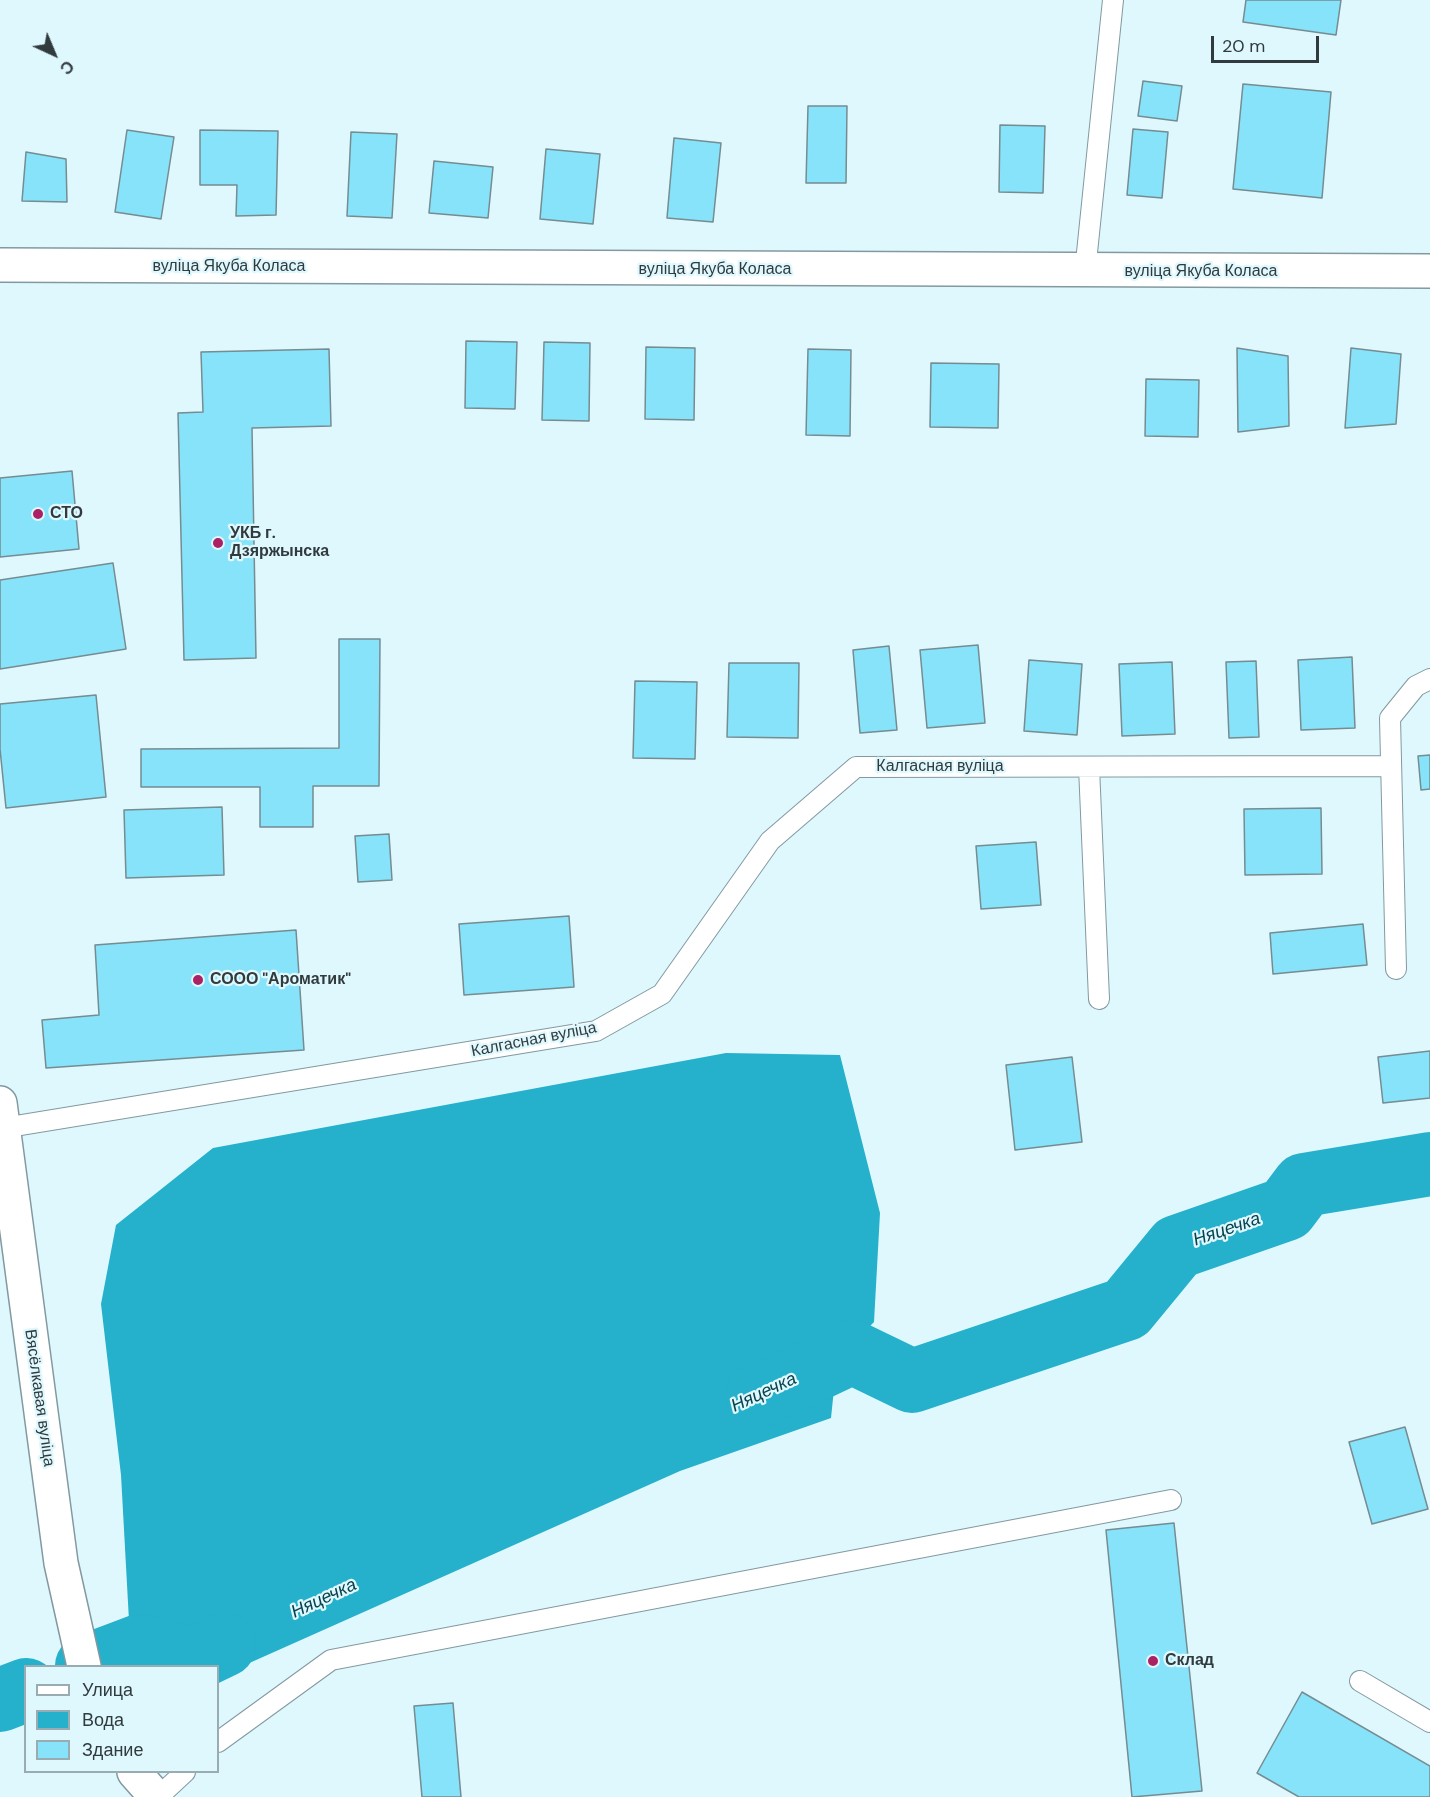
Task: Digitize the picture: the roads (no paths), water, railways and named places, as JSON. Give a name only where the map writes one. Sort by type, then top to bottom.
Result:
[{"type":"street","name":"вуліца Якуба Коласа","points":[[0,265],[1085,272],[1430,271]]},
{"type":"street","name":"Вясёлкавая вуліца","points":[[2,1115],[61,1563],[84,1665]]},
{"type":"street","points":[[135,1773],[157,1797]]},
{"type":"lane","points":[[1085,272],[1113,0]]},
{"type":"lane","points":[[1396,969],[1389,766],[1390,718],[1416,686],[1430,679]]},
{"type":"lane","name":"Калгасная вуліца","points":[[2,1115],[596,1031],[662,994],[770,841],[856,767],[1389,766]]},
{"type":"lane","points":[[1089,767],[1099,999]]},
{"type":"lane","points":[[219,1741],[331,1660],[1171,1500]]},
{"type":"lane","points":[[1360,1681],[1430,1722]]},
{"type":"lane","points":[[157,1797],[184,1773]]},
{"type":"water","points":[[726,1053],[840,1055],[880,1213],[874,1322],[837,1360],[831,1418],[680,1471],[219,1677],[219,1665],[165,1665],[130,1639],[121,1475],[101,1304],[116,1225],[213,1148]]},
{"type":"waterway","name":"Няцечка","points":[[757,1397],[852,1352],[912,1381],[1126,1309],[1177,1247],[1286,1209],[1304,1185],[1430,1164]]},
{"type":"waterway","name":"Няцечка","points":[[90,1665],[140,1646],[195,1659],[224,1645]]},
{"type":"waterway","name":"Няцечка","points":[[0,1700],[24,1691]]},
{"type":"place","name":"СТО","points":[[38,514]]},
{"type":"place","name":"УКБ г. Дзяржынска","points":[[218,543]]},
{"type":"place","name":"СООО \"Ароматик\"","points":[[198,980]]},
{"type":"place","name":"Склад","points":[[1153,1661]]}]
